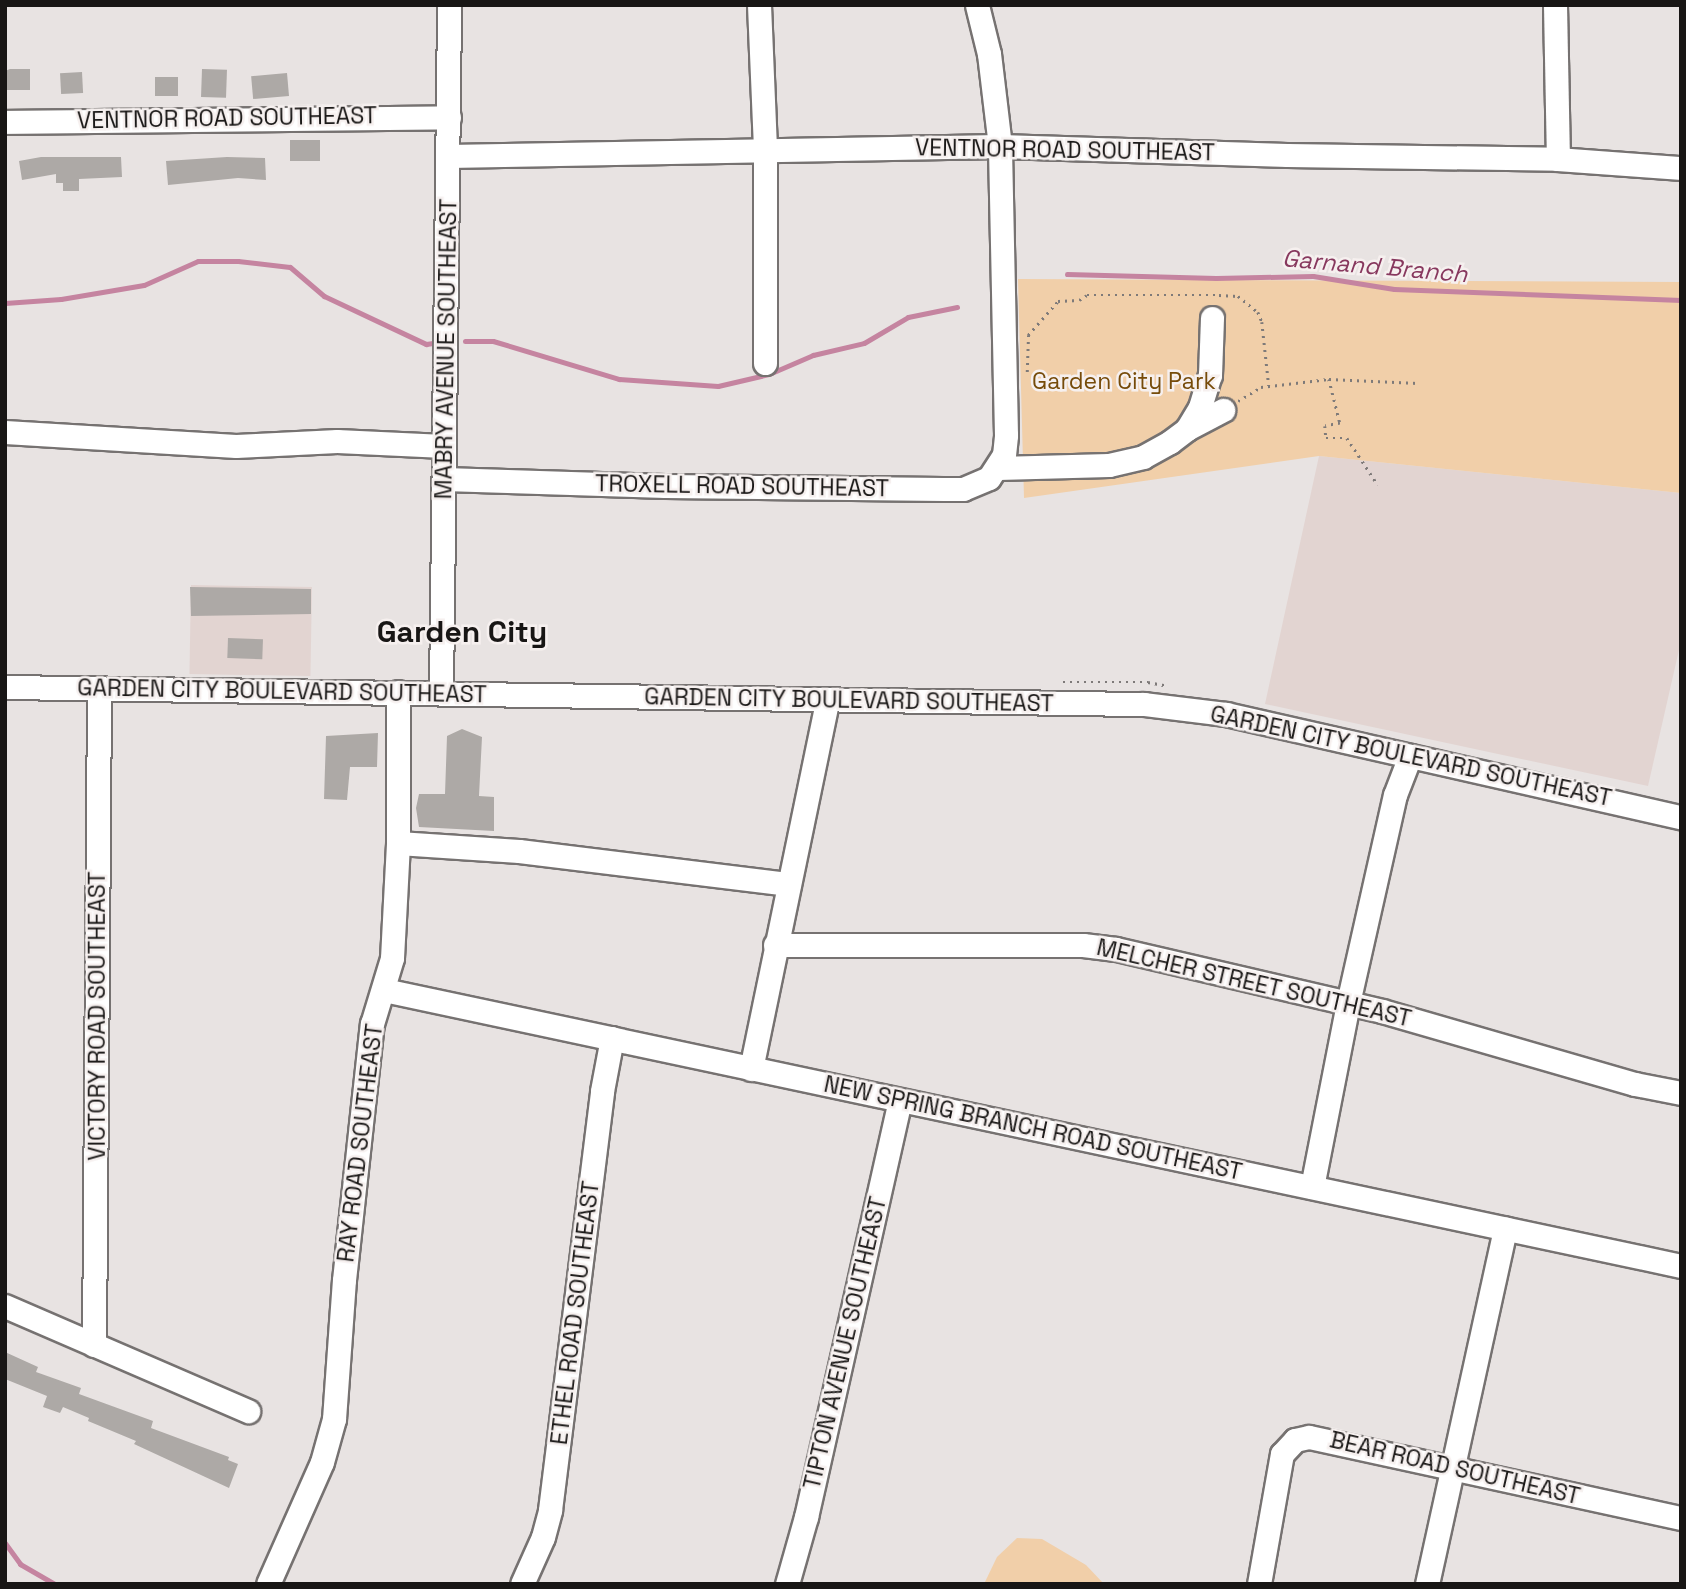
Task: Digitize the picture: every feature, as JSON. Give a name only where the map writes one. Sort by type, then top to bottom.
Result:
[{"type":"street","name":"MABRY AVENUE SOUTHEAST","points":[[441,693],[449,5]]},
{"type":"street","points":[[759,5],[765,151],[765,363]]},
{"type":"street","points":[[978,5],[989,54],[1000,146],[1006,435],[1004,455],[998,468],[1109,465],[1143,457],[1223,410]]},
{"type":"street","points":[[1555,5],[1558,159]]},
{"type":"street","name":"VENTNOR ROAD SOUTHEAST","points":[[5,122],[449,117]]},
{"type":"street","name":"VENTNOR ROAD SOUTHEAST","points":[[449,156],[1000,146],[1287,155],[1558,159],[1681,168]]},
{"type":"street","points":[[1187,429],[1200,407],[1210,375],[1212,318]]},
{"type":"street","points":[[5,432],[236,446],[337,441],[444,446]]},
{"type":"street","name":"TROXELL ROAD SOUTHEAST","points":[[444,479],[691,486],[963,489],[989,478],[998,468]]},
{"type":"street","name":"GARDEN CITY BOULEVARD SOUTHEAST","points":[[5,687],[1144,704],[1191,708],[1681,817]]},
{"type":"street","name":"VICTORY ROAD SOUTHEAST","points":[[94,1345],[99,688]]},
{"type":"street","name":"RAY ROAD SOUTHEAST","points":[[268,1584],[330,1439],[370,1037],[392,958],[398,843],[398,692]]},
{"type":"street","points":[[751,1069],[827,701]]},
{"type":"street","points":[[1312,1187],[1348,1003],[1395,795],[1410,756]]},
{"type":"street","points":[[398,843],[519,851],[789,884]]},
{"type":"street","name":"MELCHER STREET SOUTHEAST","points":[[775,945],[1083,945],[1116,949],[1348,1003],[1507,1044],[1635,1084],[1681,1093]]},
{"type":"street","name":"NEW SPRING BRANCH ROAD SOUTHEAST","points":[[384,990],[1681,1266]]},
{"type":"street","name":"ETHEL ROAD SOUTHEAST","points":[[522,1584],[543,1537],[550,1510],[602,1091],[612,1038]]},
{"type":"street","name":"TIPTON AVENUE SOUTHEAST","points":[[787,1584],[806,1517],[900,1101]]},
{"type":"street","points":[[1426,1584],[1505,1228]]},
{"type":"street","points":[[5,1306],[248,1411]]},
{"type":"street","name":"BEAR ROAD SOUTHEAST","points":[[1259,1584],[1282,1454],[1295,1440],[1320,1438],[1681,1518]]},
{"type":"path","points":[[1027,372],[1028,335],[1058,301],[1079,300],[1087,295],[1238,296],[1258,312],[1262,322],[1269,386]]},
{"type":"path","points":[[1329,379],[1340,423],[1325,426],[1326,438],[1347,438],[1378,485]]},
{"type":"path","points":[[1223,410],[1269,386],[1329,379],[1418,383]]},
{"type":"path","points":[[1101,681],[1148,682],[1171,687]]},
{"type":"shaded area","points":[[1319,456],[1681,493],[1681,641],[1648,786],[1265,704]]},
{"type":"shaded area","points":[[191,585],[312,587],[310,676],[189,674]]},
{"type":"green space","name":"Garden City Park","points":[[1018,279],[1681,282],[1681,493],[1319,456],[1024,498]]},
{"type":"green space","points":[[1017,1538],[1042,1539],[1086,1565],[1104,1584],[984,1584],[997,1557]]},
{"type":"building","points":[[30,69],[30,90],[5,90],[5,71]]},
{"type":"building","points":[[202,69],[227,70],[226,98],[201,97]]},
{"type":"building","points":[[82,72],[83,93],[61,94],[60,73]]},
{"type":"building","points":[[287,73],[289,96],[253,99],[251,76]]},
{"type":"building","points":[[155,77],[178,77],[178,96],[155,96]]},
{"type":"building","points":[[290,140],[320,140],[320,161],[290,161]]},
{"type":"building","points":[[41,157],[121,157],[122,177],[79,179],[79,191],[63,191],[63,183],[56,183],[56,174],[22,180],[19,161]]},
{"type":"building","points":[[227,157],[265,158],[266,180],[238,178],[168,185],[166,161]]},
{"type":"building","points":[[190,587],[311,589],[311,614],[191,616]]},
{"type":"building","points":[[228,638],[263,639],[262,659],[227,658]]},
{"type":"building","points":[[462,729],[482,737],[479,796],[494,797],[494,831],[419,827],[416,808],[419,794],[445,794],[447,736]]},
{"type":"building","points":[[378,733],[377,767],[350,767],[347,800],[324,799],[326,736]]},
{"type":"building","points":[[5,1352],[38,1367],[36,1372],[81,1388],[79,1394],[153,1421],[151,1428],[229,1457],[228,1460],[238,1464],[229,1488],[134,1444],[136,1441],[88,1421],[89,1418],[63,1407],[60,1413],[43,1407],[47,1396],[5,1379]]},
{"type":"waterway","name":"Garnand Branch","points":[[5,303],[61,299],[144,285],[198,261],[238,261],[290,267],[324,296],[426,344],[433,343]]},
{"type":"waterway","name":"Garnand Branch","points":[[1067,274],[1216,278],[1313,276],[1394,289],[1681,300]]},
{"type":"waterway","name":"Garnand Branch","points":[[465,341],[493,341],[619,379],[718,386],[769,374],[813,355],[864,343],[908,317],[957,307]]},
{"type":"waterway","points":[[5,1543],[20,1564],[54,1584]]},
{"type":"district","name":"Garden City","points":[[462,632]]}]
